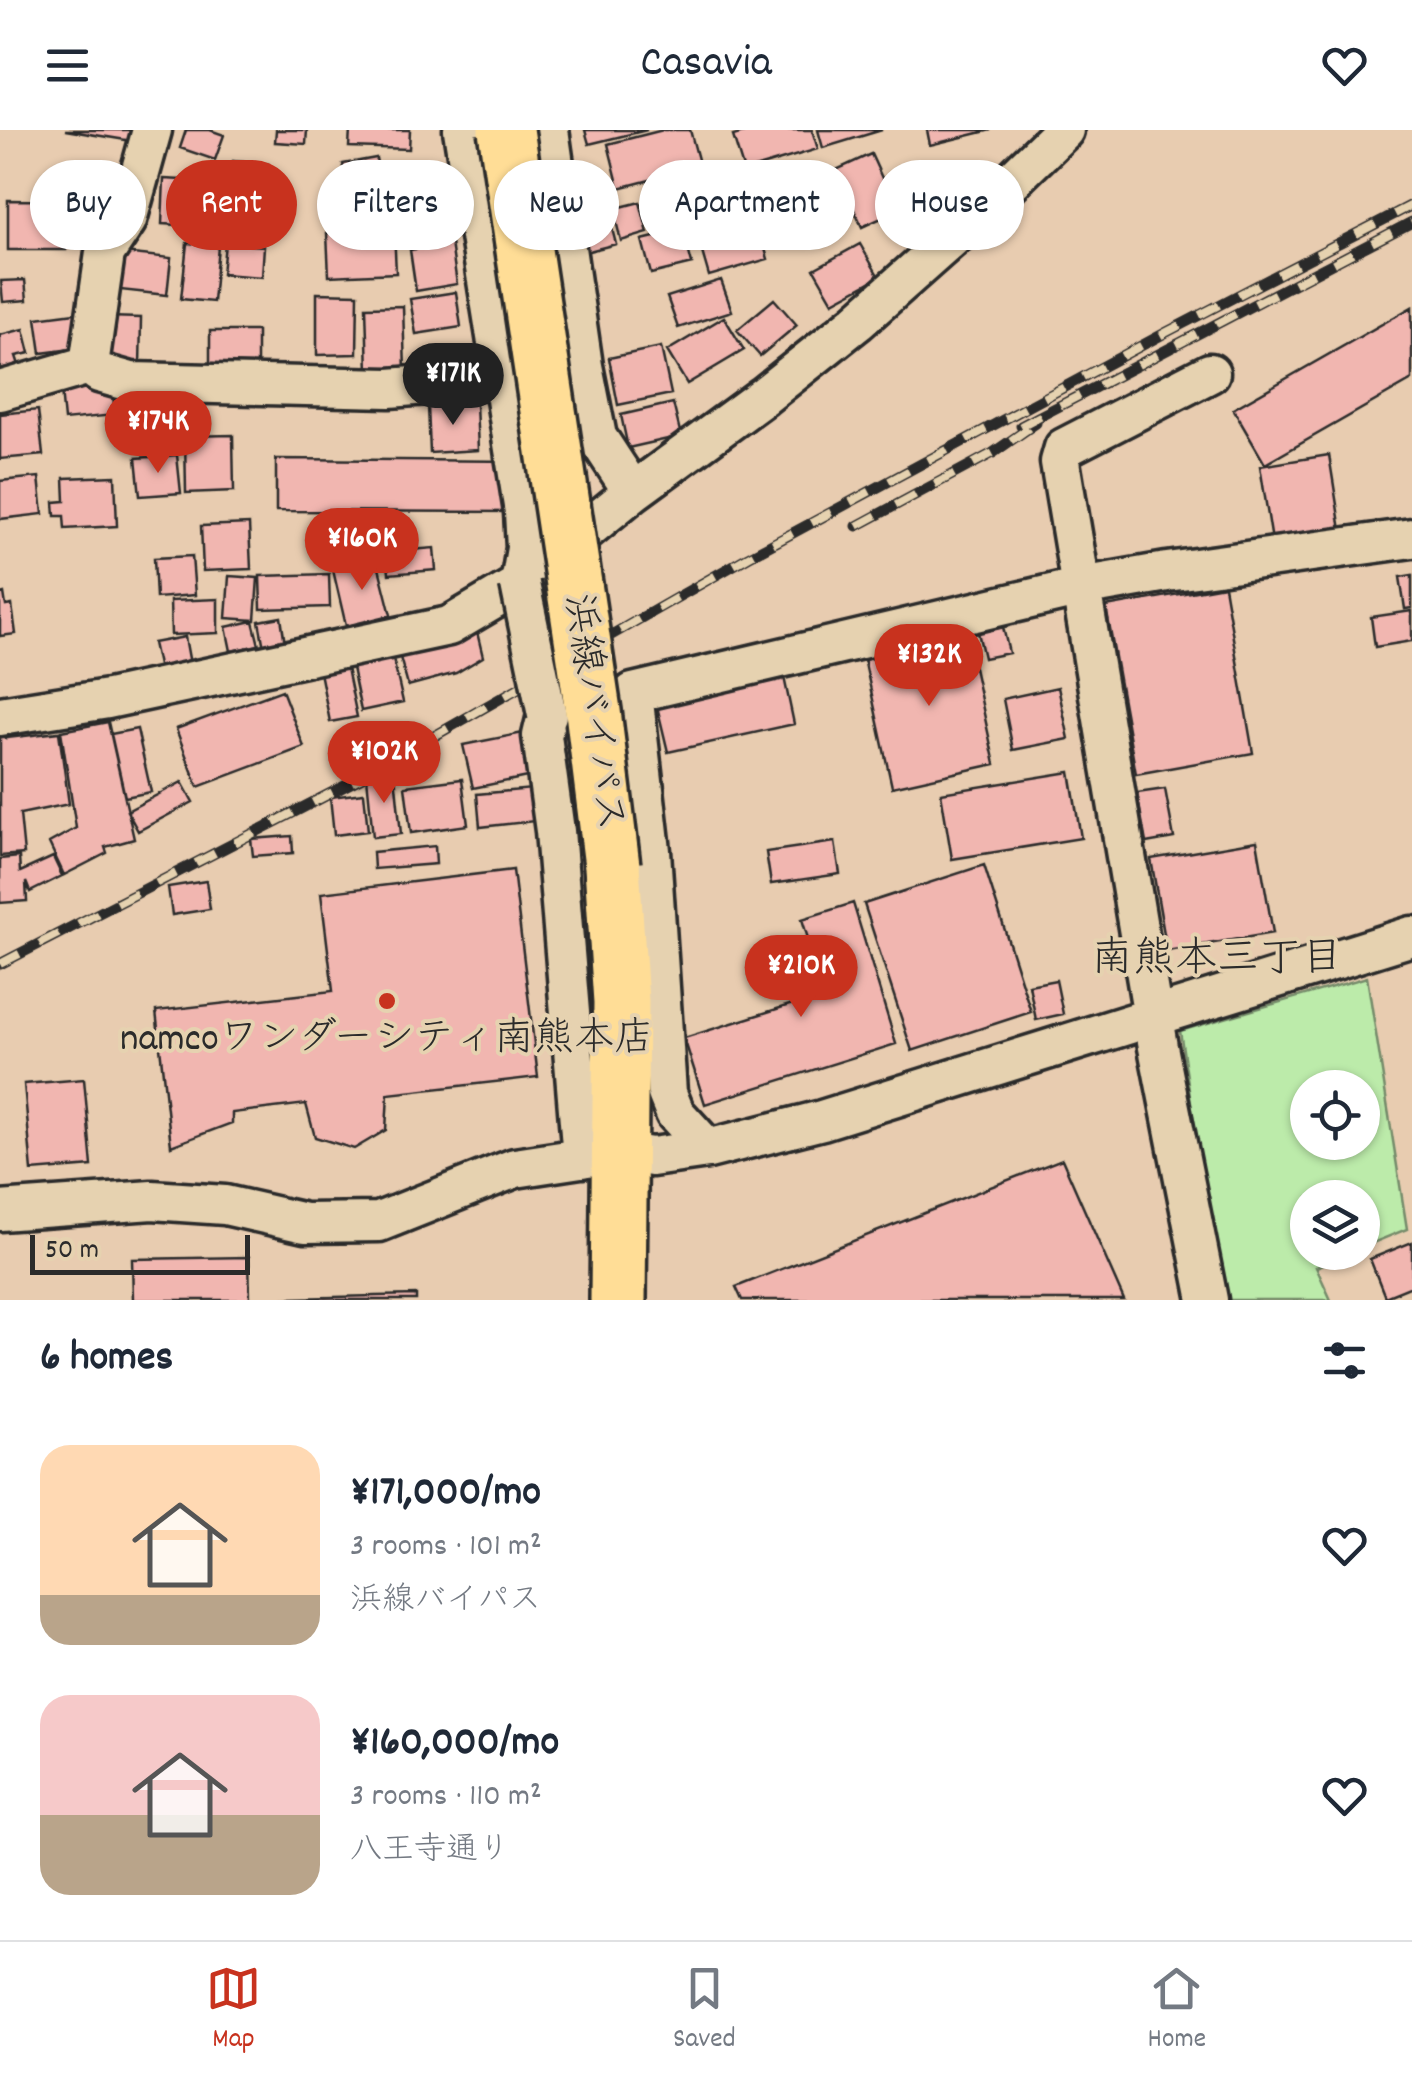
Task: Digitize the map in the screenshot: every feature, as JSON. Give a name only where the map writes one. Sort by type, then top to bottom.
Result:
[{"type":"highway","name":"浜線バイパス","points":[[506,130],[594,711],[612,866],[621,1002],[601,1155],[618,1300]]},
{"type":"street","points":[[89,366],[105,253],[128,220],[152,130]]},
{"type":"street","points":[[463,130],[524,512],[526,548],[520,584],[547,715],[542,736],[601,1155]]},
{"type":"street","points":[[548,130],[597,437],[633,492]]},
{"type":"street","points":[[0,716],[108,698],[448,626],[520,584],[633,492],[857,322],[963,228],[1064,130]]},
{"type":"street","points":[[89,366],[131,382],[388,388],[504,378]]},
{"type":"street","points":[[0,391],[89,366]]},
{"type":"street","points":[[1208,1300],[1152,1015],[1060,462],[1064,448],[1210,373]]},
{"type":"street","points":[[547,715],[1081,587],[1412,538]]},
{"type":"street","points":[[633,693],[651,851],[667,1093],[675,1113],[708,1149]]},
{"type":"street","points":[[0,1211],[152,1200],[225,1204],[306,1223],[379,1222],[515,1168],[601,1155],[652,1157],[708,1149],[822,1120],[1412,936]]},
{"type":"green space","points":[[1367,977],[1407,1229],[1380,1240],[1380,1180],[1290,1180],[1290,1270],[1317,1270],[1331,1300],[1221,1300],[1180,1031]]},
{"type":"building","points":[[65,130],[140,130],[138,142]]},
{"type":"building","points":[[186,130],[210,130],[224,135],[215,160],[180,148]]},
{"type":"building","points":[[276,130],[307,130],[306,144],[275,142]]},
{"type":"building","points":[[350,130],[410,130],[409,149],[349,147]]},
{"type":"building","points":[[585,130],[647,130],[589,144]]},
{"type":"building","points":[[663,130],[690,130],[698,160],[639,160],[639,183],[619,188],[619,160],[612,160],[608,144]]},
{"type":"building","points":[[754,130],[812,130],[818,149],[781,160],[741,160],[733,136]]},
{"type":"building","points":[[818,130],[882,130],[823,148]]},
{"type":"building","points":[[927,130],[991,130],[930,145]]},
{"type":"building","points":[[871,154],[875,163],[875,221],[862,227],[855,212],[855,161]]},
{"type":"building","points":[[164,179],[166,179],[166,224],[162,224]]},
{"type":"building","points":[[8,200],[30,200],[30,250],[8,250]]},
{"type":"building","points":[[639,202],[639,236],[621,241],[619,207]]},
{"type":"building","points":[[860,244],[879,277],[833,302],[814,269]]},
{"type":"building","points":[[186,250],[218,250],[213,302],[181,299]]},
{"type":"building","points":[[224,250],[264,250],[262,277],[222,274]]},
{"type":"building","points":[[328,250],[395,250],[396,273],[329,276]]},
{"type":"building","points":[[410,250],[452,250],[457,284],[416,291]]},
{"type":"building","points":[[645,250],[688,250],[692,264],[651,274]]},
{"type":"building","points":[[701,250],[765,250],[768,259],[709,276]]},
{"type":"building","points":[[123,253],[171,258],[167,295],[120,290]]},
{"type":"building","points":[[25,280],[27,300],[3,302],[1,281]]},
{"type":"building","points":[[721,280],[732,311],[678,328],[667,297]]},
{"type":"building","points":[[456,292],[461,327],[416,334],[410,299]]},
{"type":"building","points":[[317,293],[358,294],[357,354],[317,355]]},
{"type":"building","points":[[774,299],[797,325],[760,356],[737,330]]},
{"type":"building","points":[[403,306],[405,371],[368,372],[366,307]]},
{"type":"building","points":[[1412,307],[1412,380],[1265,464],[1233,409]]},
{"type":"building","points":[[83,312],[87,347],[41,353],[36,318]]},
{"type":"building","points":[[107,317],[141,318],[140,368],[105,367]]},
{"type":"building","points":[[724,317],[744,350],[687,384],[667,351]]},
{"type":"building","points":[[24,329],[30,353],[16,356],[19,365],[0,369],[0,335]]},
{"type":"building","points":[[210,331],[257,331],[257,376],[210,376]]},
{"type":"building","points":[[661,347],[671,394],[618,405],[609,358]]},
{"type":"building","points":[[112,384],[115,415],[64,420],[61,390]]},
{"type":"building","points":[[167,390],[170,424],[136,426],[134,392]]},
{"type":"building","points":[[673,403],[681,436],[628,448],[621,415]]},
{"type":"building","points":[[476,404],[478,450],[430,453],[428,406]]},
{"type":"building","points":[[38,410],[43,455],[0,459],[0,414]]},
{"type":"building","points":[[233,435],[234,491],[186,493],[185,436]]},
{"type":"building","points":[[177,455],[181,493],[140,496],[136,458]]},
{"type":"building","points":[[1329,455],[1341,530],[1272,541],[1260,466]]},
{"type":"building","points":[[276,459],[524,461],[524,512],[276,511]]},
{"type":"building","points":[[115,476],[117,526],[65,529],[64,516],[55,516],[54,502],[65,501],[64,478]]},
{"type":"building","points":[[39,477],[43,514],[0,519],[0,481]]},
{"type":"building","points":[[249,524],[251,569],[203,571],[201,526]]},
{"type":"building","points":[[434,548],[436,570],[389,574],[387,552]]},
{"type":"building","points":[[192,556],[195,595],[156,598],[154,558]]},
{"type":"building","points":[[377,560],[391,615],[346,626],[333,570]]},
{"type":"building","points":[[329,574],[330,607],[261,609],[260,576]]},
{"type":"building","points":[[1412,575],[1412,608],[1405,609],[1400,577]]},
{"type":"building","points":[[229,576],[258,578],[255,620],[226,618]]},
{"type":"building","points":[[1224,586],[1253,753],[1136,774],[1106,607]]},
{"type":"building","points":[[4,593],[6,606],[12,605],[16,634],[0,636],[0,594]]},
{"type":"building","points":[[218,599],[218,633],[171,635],[170,601]]},
{"type":"building","points":[[1412,611],[1412,641],[1375,647],[1371,617]]},
{"type":"building","points":[[281,617],[285,644],[264,648],[259,621]]},
{"type":"building","points":[[253,621],[259,645],[231,651],[226,627]]},
{"type":"building","points":[[1003,627],[1009,653],[984,658],[978,632]]},
{"type":"building","points":[[476,628],[483,657],[456,673],[408,686],[398,650]]},
{"type":"building","points":[[966,631],[995,764],[892,787],[863,654]]},
{"type":"building","points":[[185,637],[190,664],[159,670],[153,643]]},
{"type":"building","points":[[392,654],[403,702],[361,711],[351,663]]},
{"type":"building","points":[[347,668],[357,717],[330,722],[320,672]]},
{"type":"building","points":[[784,677],[794,724],[668,752],[657,706]]},
{"type":"building","points":[[1058,687],[1069,739],[1013,750],[1003,699]]},
{"type":"building","points":[[282,690],[304,747],[198,787],[176,729]]},
{"type":"building","points":[[108,722],[134,839],[105,847],[107,853],[64,875],[49,843],[76,828],[61,731]]},
{"type":"building","points":[[137,729],[151,792],[125,797],[111,734]]},
{"type":"building","points":[[59,732],[69,804],[20,814],[24,854],[0,856],[0,735],[6,738]]},
{"type":"building","points":[[523,733],[532,776],[473,788],[463,745]]},
{"type":"building","points":[[1070,772],[1081,838],[952,859],[941,793]]},
{"type":"building","points":[[395,775],[401,834],[373,837],[367,777]]},
{"type":"building","points":[[462,779],[468,825],[411,833],[405,786]]},
{"type":"building","points":[[182,782],[193,802],[138,831],[127,811]]},
{"type":"building","points":[[532,789],[535,821],[480,827],[477,794]]},
{"type":"building","points":[[1165,789],[1174,838],[1146,843],[1137,793]]},
{"type":"building","points":[[364,793],[368,831],[334,835],[330,797]]},
{"type":"building","points":[[292,836],[293,853],[253,856],[251,839]]},
{"type":"building","points":[[1257,841],[1273,933],[1167,951],[1151,859]]},
{"type":"building","points":[[835,842],[840,874],[771,884],[766,852]]},
{"type":"building","points":[[435,846],[436,864],[374,869],[373,852]]},
{"type":"building","points":[[19,857],[20,872],[53,857],[62,876],[30,892],[26,882],[27,901],[0,903],[0,859]]},
{"type":"building","points":[[984,865],[1031,1012],[912,1051],[864,904]]},
{"type":"building","name":"namcoワンダーシティ南熊本店","points":[[513,870],[538,1077],[388,1094],[386,1130],[354,1149],[315,1137],[306,1104],[232,1113],[232,1123],[171,1146],[156,1011],[333,991],[321,893]]},
{"type":"building","points":[[206,881],[210,909],[172,915],[168,887]]},
{"type":"building","points":[[853,903],[896,1044],[705,1104],[684,1038],[825,994],[802,919]]},
{"type":"building","points":[[1056,980],[1063,1014],[1036,1020],[1029,985]]},
{"type":"building","points":[[84,1079],[92,1166],[32,1171],[24,1084]]},
{"type":"building","points":[[1062,1159],[1124,1300],[742,1300],[736,1287]]},
{"type":"building","points":[[1412,1242],[1412,1286],[1385,1297],[1374,1270],[1380,1270],[1380,1255]]},
{"type":"building","points":[[249,1257],[250,1299],[416,1295],[416,1300],[133,1300],[132,1259]]},
{"type":"railway","points":[[0,964],[366,775],[748,557],[1412,205]]},
{"type":"railway","points":[[1021,426],[1412,222]]},
{"type":"railway","points":[[857,526],[993,453],[1036,423]]},
{"type":"place","name":"namcoワンダーシティ南熊本店","points":[[387,1001]]},
{"type":"district","name":"南熊本三丁目","points":[[1217,962]]}]
